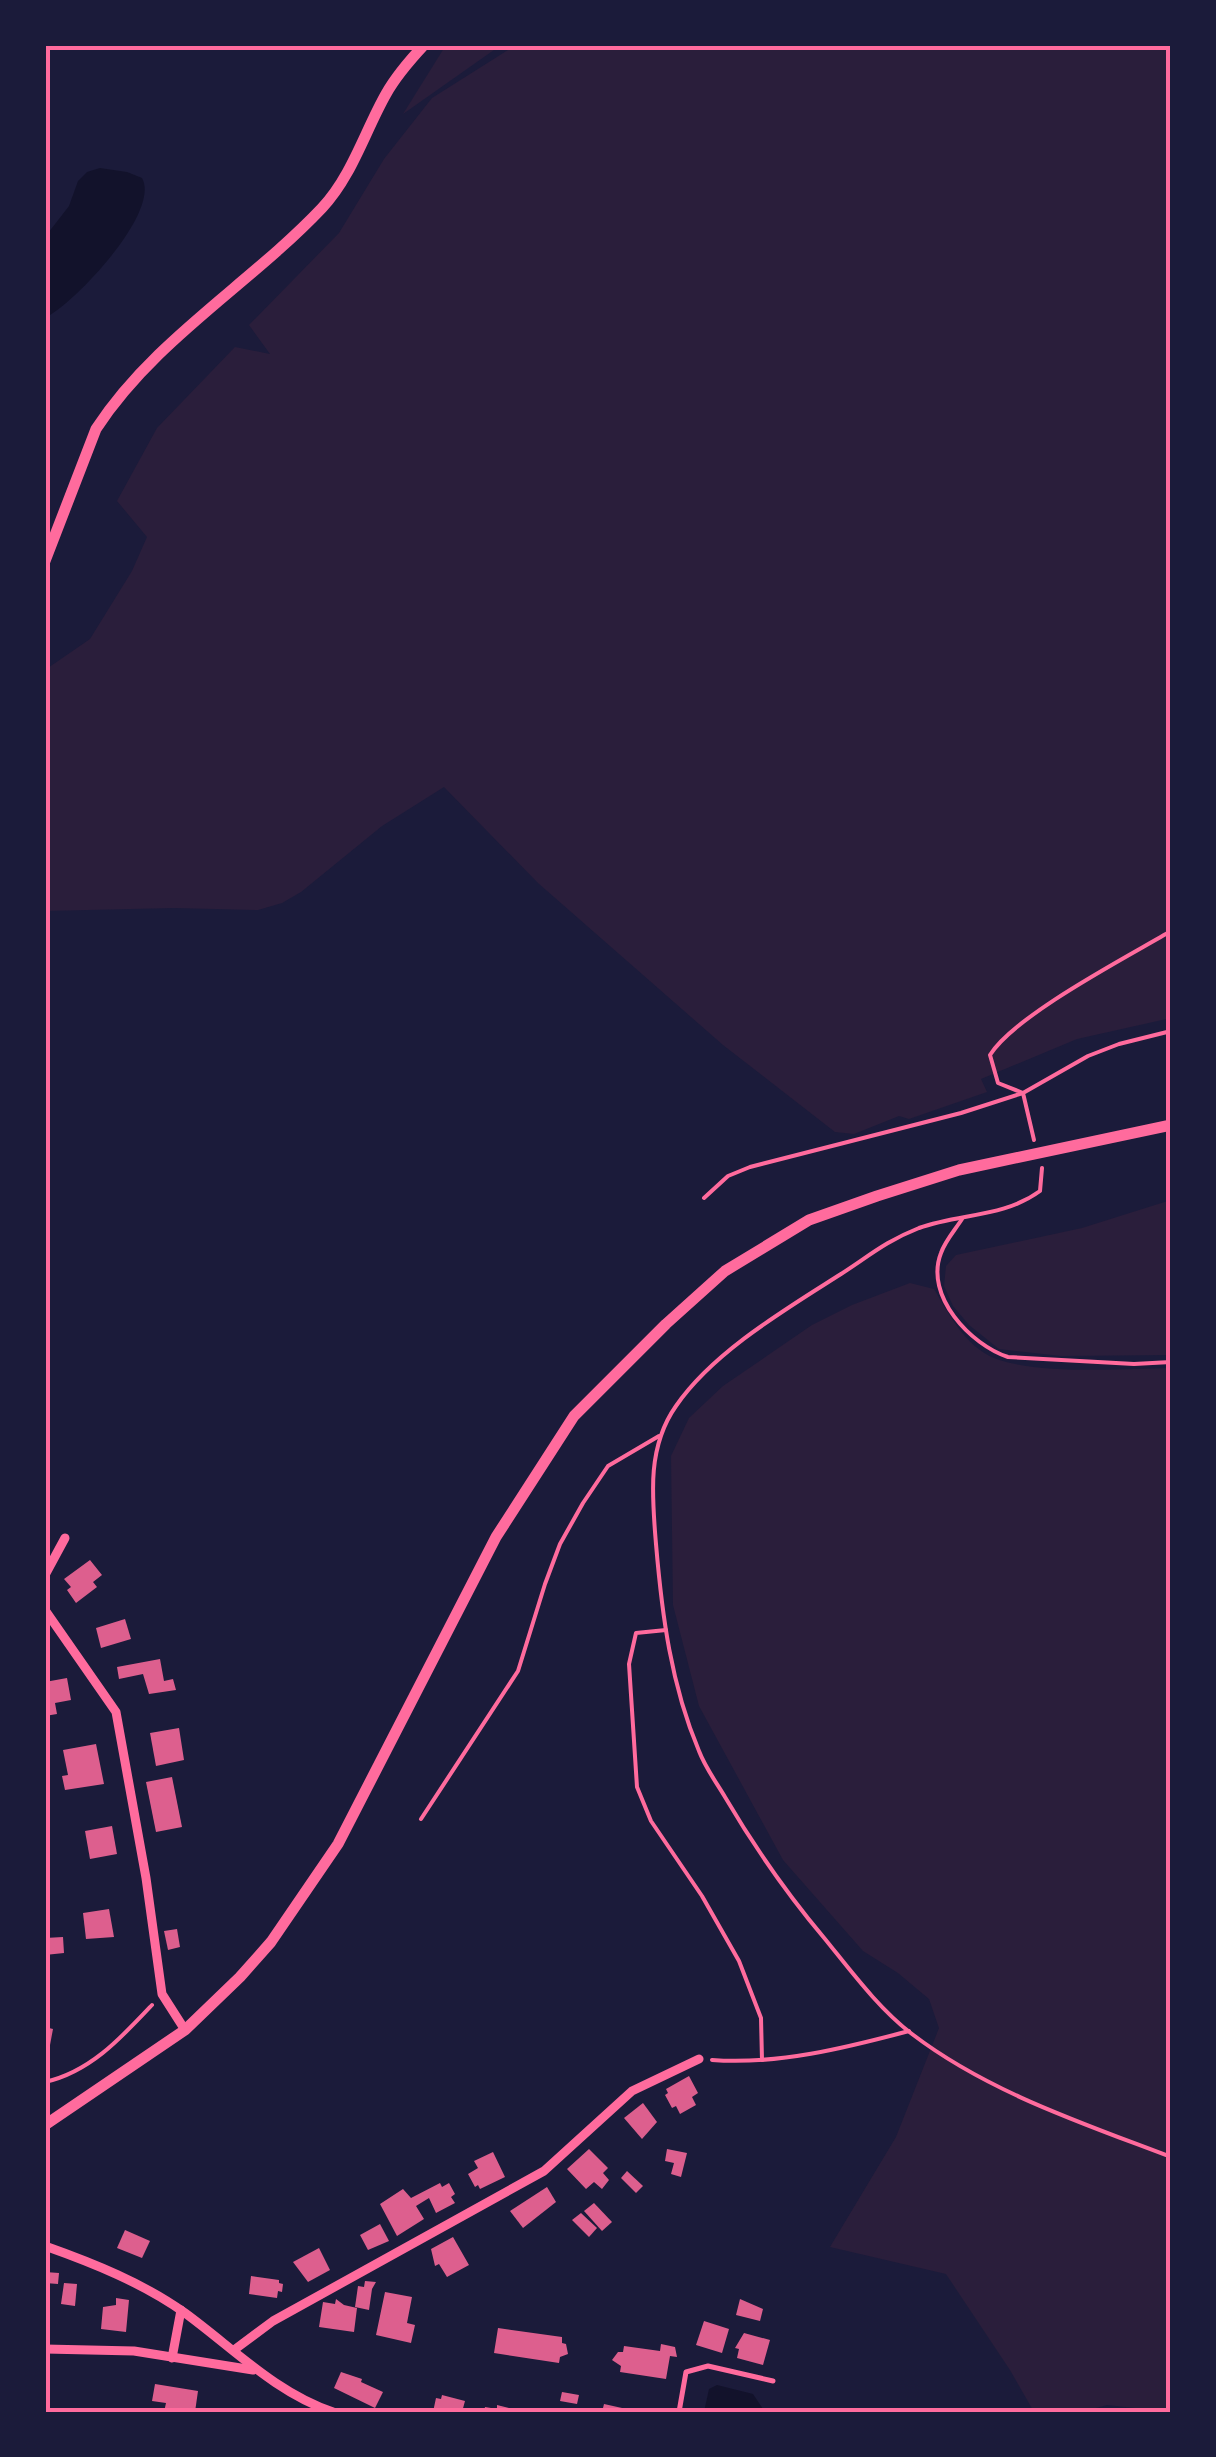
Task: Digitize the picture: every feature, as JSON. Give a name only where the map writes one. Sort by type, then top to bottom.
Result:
[{"type":"street","points":[[45,561],[96,429],[107,412],[127,387],[231,287],[324,206],[386,94],[424,45]]},
{"type":"street","points":[[45,2125],[185,2030],[271,1942],[338,1844],[496,1536],[574,1416],[725,1270],[809,1220],[959,1170],[1171,1125]]},
{"type":"street","points":[[45,1574],[65,1538]]},
{"type":"street","points":[[45,1610],[116,1712],[162,1994],[185,2030]]},
{"type":"street","points":[[234,2350],[273,2320],[544,2171],[632,2092],[699,2059]]},
{"type":"street","points":[[45,2246],[113,2272],[180,2310],[234,2350],[255,2371],[333,2412]]},
{"type":"street","points":[[172,2358],[180,2310]]},
{"type":"street","points":[[45,2348],[134,2351],[255,2371]]},
{"type":"lane","points":[[679,2412],[686,2372],[708,2366],[773,2381]]},
{"type":"path","points":[[1023,1093],[998,1083],[990,1055],[1000,1039],[1171,930]]},
{"type":"path","points":[[704,1198],[728,1176],[750,1167],[961,1113],[1023,1093],[1088,1056],[1171,1031]]},
{"type":"path","points":[[1023,1093],[1043,1171],[1040,1191],[1021,1205],[924,1226],[884,1242],[720,1360],[675,1407],[659,1436],[653,1467],[653,1510],[666,1630],[674,1678],[700,1753],[741,1824],[781,1886],[909,2032],[960,2067],[1056,2114],[1171,2157]]},
{"type":"path","points":[[962,1219],[940,1254],[940,1289],[964,1328],[990,1351],[1008,1357],[1134,1364],[1171,1362]]},
{"type":"path","points":[[421,1819],[518,1671],[544,1584],[583,1503],[608,1466],[659,1436]]},
{"type":"path","points":[[666,1630],[636,1633],[629,1664],[638,1787],[652,1820],[739,1961],[761,2018],[762,2060]]},
{"type":"path","points":[[45,2082],[65,2078],[113,2047],[162,1994]]},
{"type":"path","points":[[699,2059],[762,2060],[909,2032]]},
{"type":"shaded area","points":[[446,45],[501,45],[403,114]]},
{"type":"shaded area","points":[[516,45],[1171,45],[1171,1018],[1077,1039],[981,1079],[987,1092],[909,1119],[899,1116],[854,1134],[835,1132],[723,1045],[538,883],[444,787],[382,826],[282,903],[258,910],[45,911],[45,670],[90,639],[132,571],[147,537],[117,501],[157,428],[235,347],[270,354],[249,325],[339,233],[384,159],[432,98]]},
{"type":"shaded area","points":[[100,168],[142,178],[145,193],[139,212],[128,233],[94,276],[45,318],[45,237],[69,206],[78,181],[87,172]]},
{"type":"shaded area","points":[[1171,1200],[1171,1355],[1061,1356],[999,1349],[969,1325],[953,1306],[944,1286],[946,1266],[956,1255],[1082,1228]]},
{"type":"shaded area","points":[[910,1283],[934,1289],[966,1337],[994,1358],[1056,1369],[1171,1368],[1171,2412],[1107,2405],[1081,2412],[1034,2412],[946,2274],[830,2247],[896,2137],[939,2028],[929,1999],[863,1951],[783,1860],[699,1706],[673,1605],[671,1456],[689,1418],[723,1386],[812,1325]]},
{"type":"shaded area","points":[[717,2385],[753,2394],[765,2412],[704,2412],[709,2389]]},
{"type":"building","points":[[90,1560],[102,1575],[93,1582],[97,1587],[76,1603],[64,1579]]},
{"type":"building","points":[[125,1619],[131,1639],[101,1648],[96,1628]]},
{"type":"building","points":[[160,1659],[164,1681],[173,1679],[176,1690],[149,1694],[143,1674],[119,1679],[117,1667]]},
{"type":"building","points":[[67,1678],[71,1700],[55,1703],[57,1714],[45,1716],[45,1682]]},
{"type":"building","points":[[179,1728],[184,1760],[156,1766],[150,1733]]},
{"type":"building","points":[[96,1744],[104,1784],[65,1790],[62,1776],[68,1775],[63,1750]]},
{"type":"building","points":[[172,1777],[182,1827],[156,1832],[146,1782]]},
{"type":"building","points":[[112,1826],[117,1854],[90,1859],[85,1831]]},
{"type":"building","points":[[109,1909],[114,1937],[86,1939],[83,1913]]},
{"type":"building","points":[[177,1929],[180,1947],[168,1950],[164,1931]]},
{"type":"building","points":[[63,1937],[64,1953],[45,1955],[45,1938]]},
{"type":"building","points":[[45,2027],[53,2029],[50,2045],[45,2044]]},
{"type":"building","points":[[689,2076],[698,2093],[692,2097],[696,2105],[680,2114],[676,2106],[672,2108],[666,2089]]},
{"type":"building","points":[[643,2103],[657,2122],[642,2139],[624,2118]]},
{"type":"building","points":[[589,2149],[608,2168],[603,2173],[609,2180],[602,2189],[594,2182],[586,2189],[567,2169]]},
{"type":"building","points":[[667,2149],[687,2153],[681,2177],[671,2174],[674,2163],[665,2161]]},
{"type":"building","points":[[493,2152],[505,2177],[480,2189],[475,2187],[468,2174],[478,2168],[474,2161]]},
{"type":"building","points":[[627,2171],[643,2186],[636,2193],[621,2178]]},
{"type":"building","points":[[440,2183],[442,2187],[449,2183],[455,2203],[436,2213],[429,2198],[416,2206],[424,2219],[397,2236],[380,2204],[403,2189],[411,2198]]},
{"type":"building","points":[[547,2187],[556,2202],[523,2228],[510,2211]]},
{"type":"building","points":[[594,2203],[612,2222],[602,2231],[584,2211]]},
{"type":"building","points":[[581,2213],[597,2228],[589,2237],[572,2220]]},
{"type":"building","points":[[380,2224],[389,2241],[368,2250],[360,2235]]},
{"type":"building","points":[[125,2230],[150,2241],[142,2258],[117,2248]]},
{"type":"building","points":[[453,2237],[469,2265],[447,2277],[439,2264],[435,2266],[431,2249]]},
{"type":"building","points":[[319,2248],[330,2270],[308,2282],[293,2262]]},
{"type":"building","points":[[45,2272],[59,2273],[58,2284],[45,2283]]},
{"type":"building","points":[[251,2276],[279,2280],[282,2292],[278,2291],[277,2298],[249,2294]]},
{"type":"building","points":[[365,2281],[376,2282],[369,2310],[355,2307],[358,2286],[364,2287]]},
{"type":"building","points":[[64,2283],[77,2284],[75,2306],[61,2304]]},
{"type":"building","points":[[385,2292],[412,2297],[407,2323],[415,2325],[411,2343],[376,2335]]},
{"type":"building","points":[[116,2298],[129,2300],[126,2332],[101,2329],[103,2307],[116,2305]]},
{"type":"building","points":[[336,2299],[357,2308],[354,2332],[319,2327],[323,2302],[335,2304]]},
{"type":"building","points":[[740,2299],[763,2309],[760,2321],[736,2315]]},
{"type":"building","points":[[704,2321],[729,2329],[722,2353],[696,2345]]},
{"type":"building","points":[[498,2328],[562,2337],[568,2354],[560,2357],[559,2363],[494,2353]]},
{"type":"building","points":[[744,2333],[770,2340],[763,2365],[737,2358],[739,2349],[735,2348]]},
{"type":"building","points":[[661,2344],[675,2347],[677,2357],[670,2356],[666,2379],[620,2372],[621,2366],[612,2360],[623,2352],[624,2346],[660,2351]]},
{"type":"building","points":[[341,2372],[383,2392],[375,2408],[334,2388]]},
{"type":"building","points":[[155,2384],[198,2391],[195,2412],[164,2412],[166,2403],[152,2401]]},
{"type":"building","points":[[562,2392],[579,2395],[577,2404],[560,2401]]},
{"type":"building","points":[[442,2395],[465,2401],[462,2412],[433,2412],[436,2398],[441,2399]]},
{"type":"building","points":[[604,2404],[622,2408],[621,2412],[602,2412]]},
{"type":"building","points":[[497,2405],[509,2408],[507,2412],[484,2412],[485,2407],[497,2409]]}]
